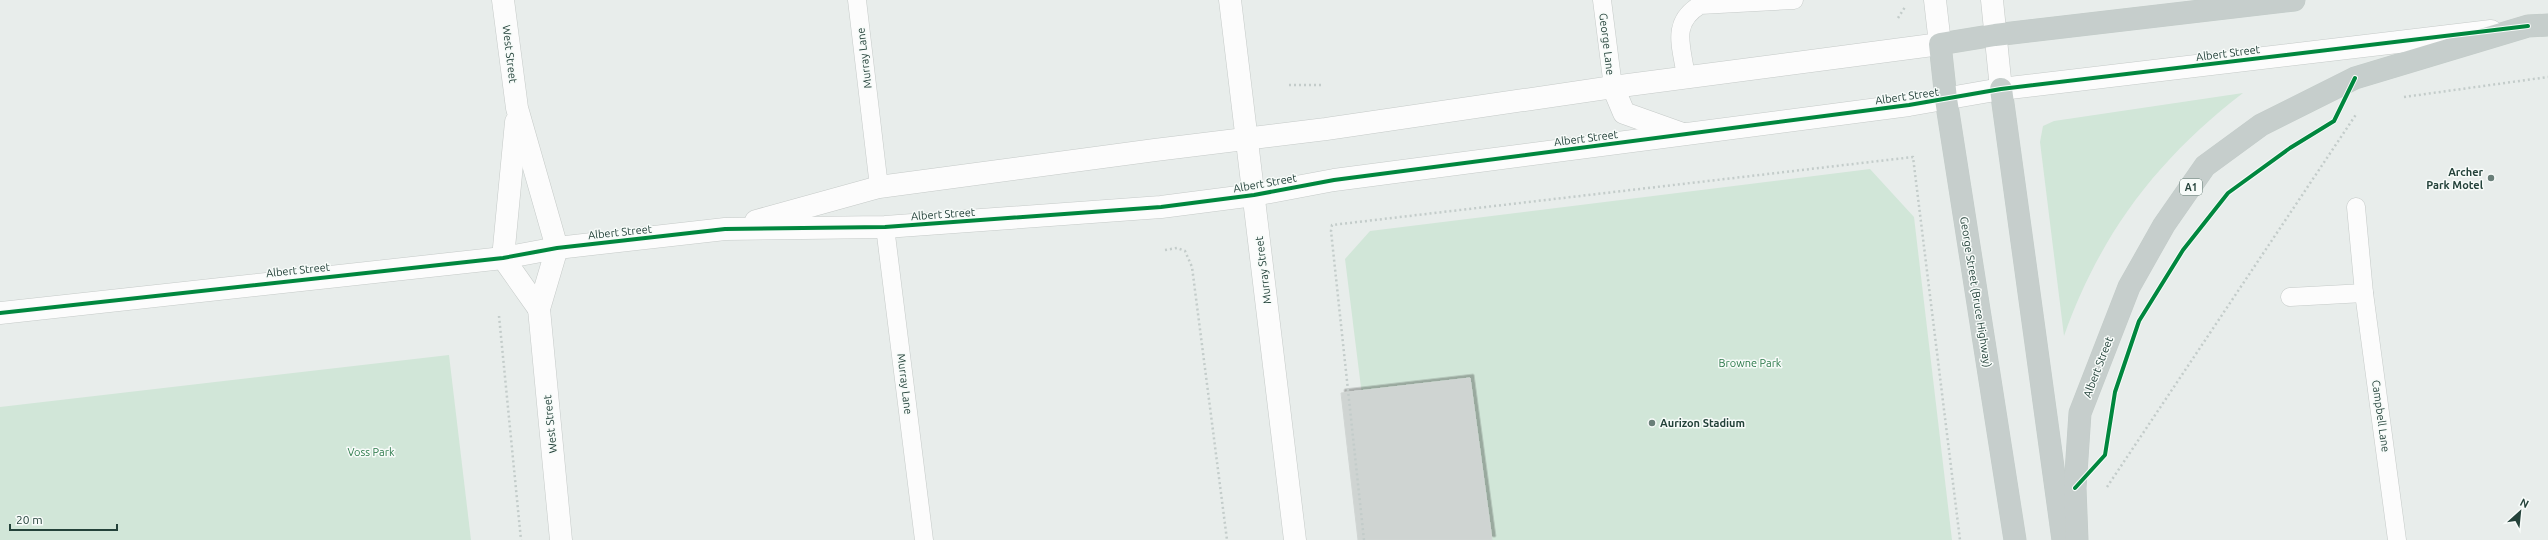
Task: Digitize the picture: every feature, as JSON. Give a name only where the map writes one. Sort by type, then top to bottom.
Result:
[{"type":"highway","name":"Albert Street","points":[[1940,44],[1996,35],[2294,0]]},
{"type":"highway","name":"Albert Street","points":[[2077,540],[2076,488],[2080,413],[2129,287],[2164,225],[2205,166],[2261,125],[2355,78],[2538,25]]},
{"type":"highway","name":"George Street (Bruce Highway)","points":[[1940,44],[1946,99],[2015,540]]},
{"type":"highway","points":[[2001,89],[2063,540]]},
{"type":"street","name":"West Street","points":[[503,0],[517,108],[557,248],[539,309],[561,540]]},
{"type":"street","name":"Murray Street","points":[[1230,0],[1295,540]]},
{"type":"street","points":[[1935,0],[1940,44]]},
{"type":"street","points":[[1992,0],[2001,89]]},
{"type":"street","name":"Albert Street","points":[[0,313],[503,258],[557,248],[725,229],[885,227],[1161,207],[1254,195],[1334,180],[1946,99],[2001,89],[2538,25]]},
{"type":"street","name":"Albert Street","points":[[725,229],[879,187],[1246,139],[1686,77],[1940,44]]},
{"type":"street","name":"Albert Street","points":[[1613,87],[1624,113],[1683,134]]},
{"type":"street","name":"West Street","points":[[517,108],[503,258],[539,309]]},
{"type":"lane","name":"Murray Lane","points":[[857,0],[879,187]]},
{"type":"lane","name":"George Lane","points":[[1602,0],[1613,87]]},
{"type":"lane","points":[[1686,77],[1680,32],[1682,21],[1687,13],[1700,5],[1794,0]]},
{"type":"lane","name":"Campbell Lane","points":[[2356,207],[2364,292],[2397,540]]},
{"type":"lane","name":"Murray Lane","points":[[885,227],[924,540]]},
{"type":"lane","points":[[2290,297],[2364,292]]},
{"type":"path","points":[[1898,18],[1906,5]]},
{"type":"path","points":[[2403,97],[2548,77]]},
{"type":"path","points":[[1289,85],[1321,85]]},
{"type":"path","points":[[2107,493],[2107,486],[2111,479],[2354,115],[2360,110]]},
{"type":"path","points":[[1364,540],[1331,230],[1332,225],[1912,157],[1960,540]]},
{"type":"path","points":[[1165,250],[1177,248],[1185,251],[1192,267],[1227,540]]},
{"type":"path","points":[[499,316],[522,540]]},
{"type":"green space","points":[[2243,93],[2212,118],[2184,144],[2135,201],[2114,231],[2095,264],[2064,336],[2040,142],[2043,126],[2054,121]]},
{"type":"green space","name":"Browne Park","points":[[1870,169],[1914,217],[1952,540],[1380,540],[1345,259],[1370,231]]},
{"type":"green space","name":"Voss Park","points":[[449,355],[471,540],[0,540],[0,407]]},
{"type":"building","points":[[1470,378],[1492,540],[1358,540],[1341,393]]},
{"type":"cycle path","points":[[0,313],[503,258],[557,248],[725,229],[885,227],[1161,207],[1254,195],[1334,180],[1909,105],[2001,89],[2528,26]]},
{"type":"cycle path","points":[[2075,488],[2105,455],[2115,392],[2139,321],[2183,250],[2228,193],[2290,148],[2334,121],[2355,78]]},
{"type":"place","name":"Archer Park Motel","points":[[2491,178]]},
{"type":"place","name":"Aurizon Stadium","points":[[1652,423]]}]
